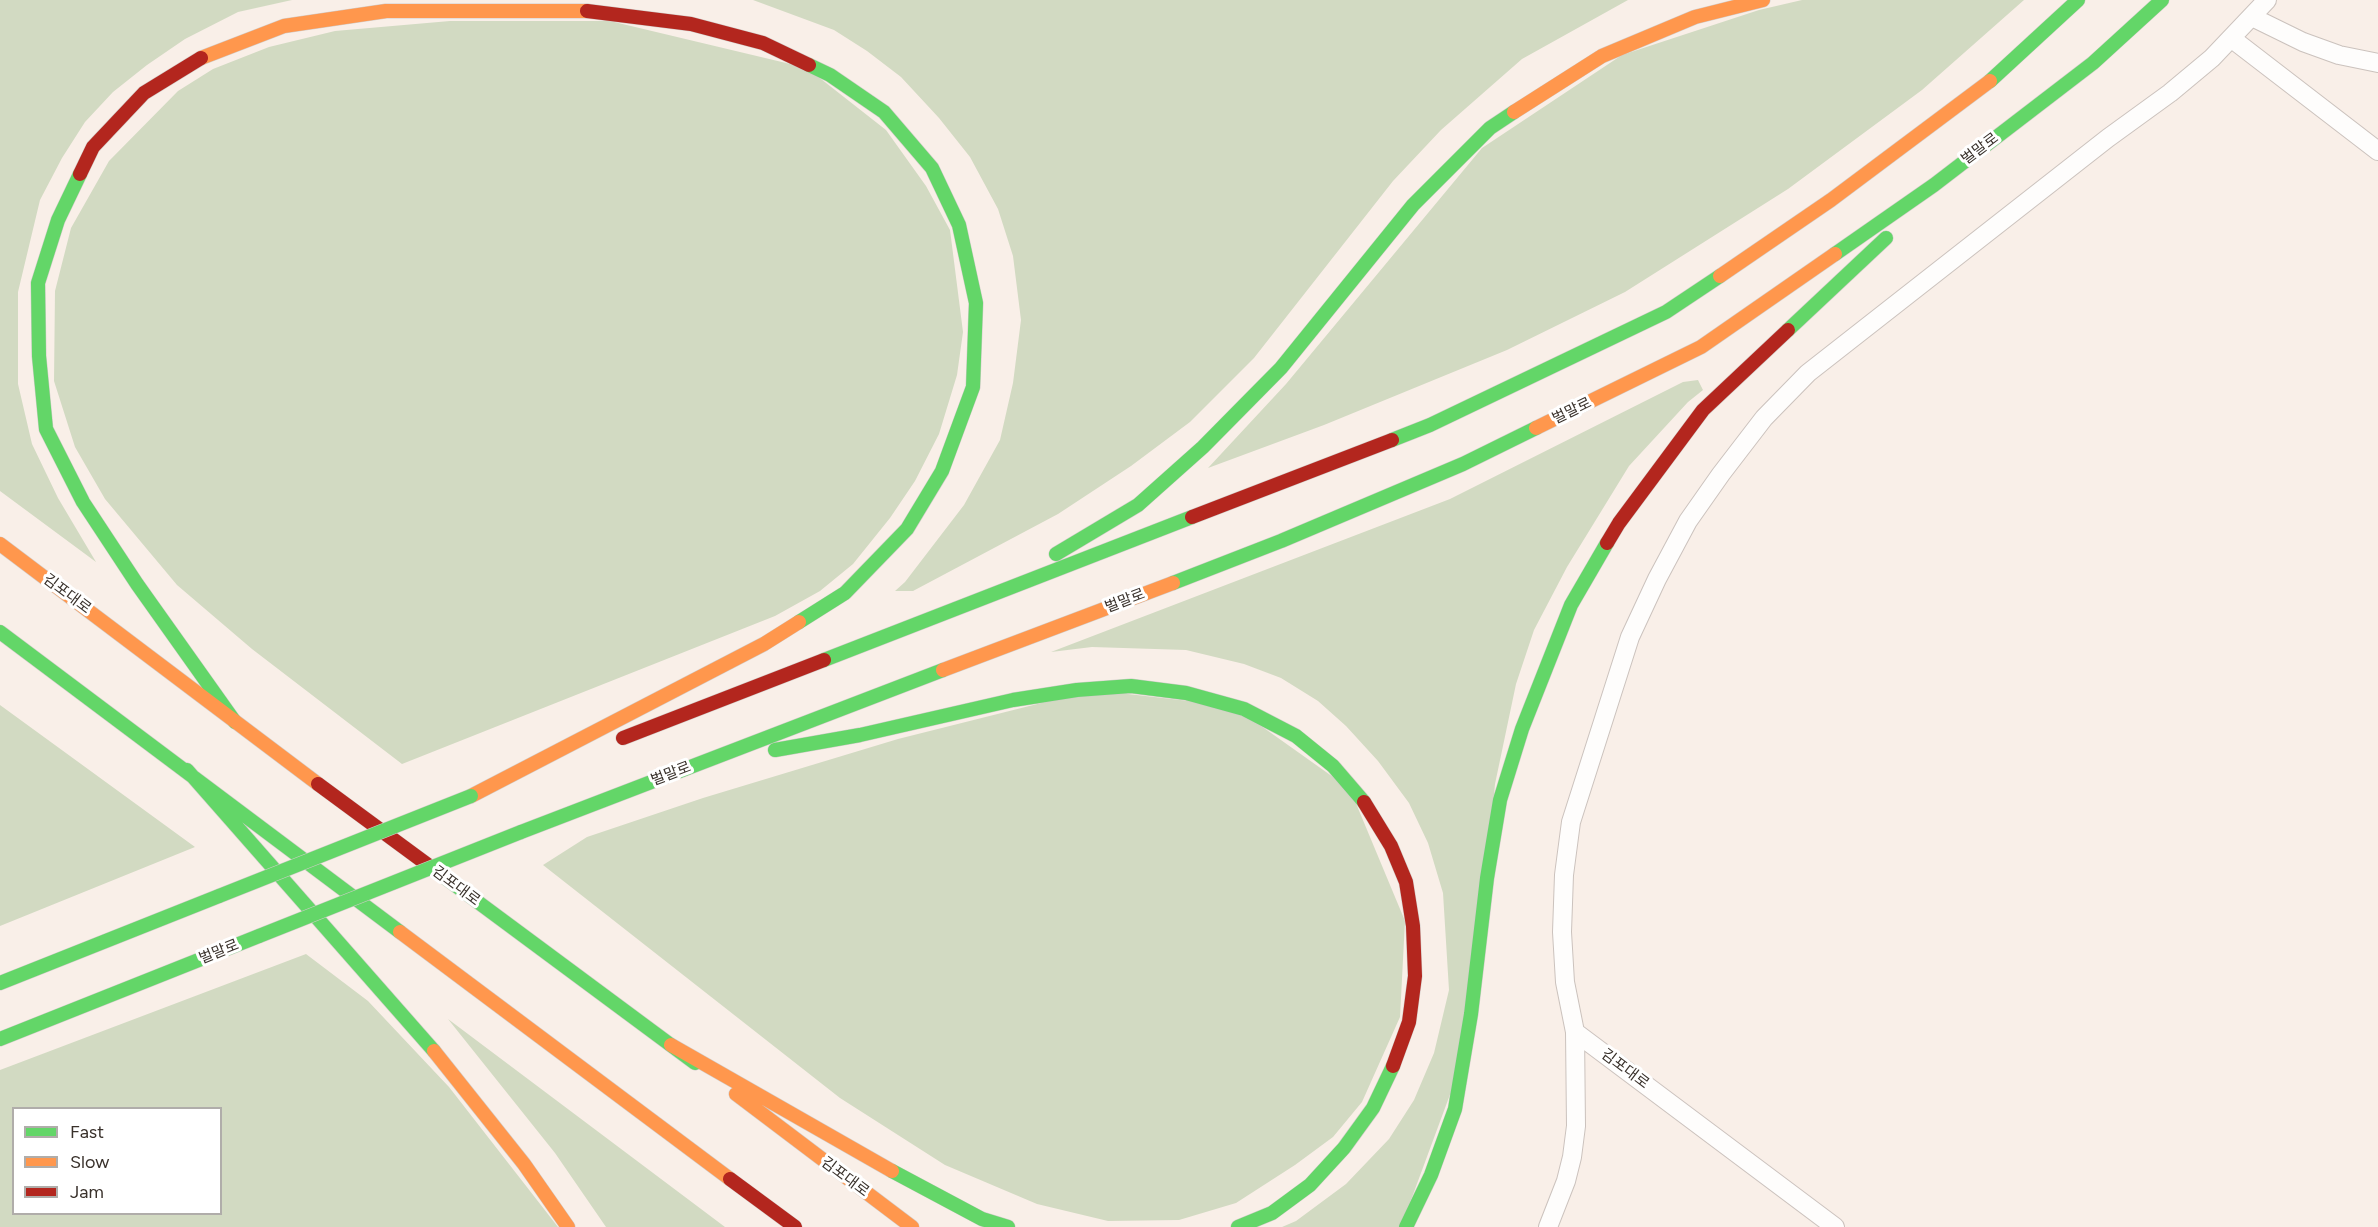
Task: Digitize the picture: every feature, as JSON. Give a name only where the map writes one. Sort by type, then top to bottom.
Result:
[{"type":"main road","points":[[978,601],[1138,505],[1203,447],[1281,368],[1413,205],[1490,128],[1602,56],[1695,17],[1763,0]]},
{"type":"main road","points":[[614,741],[1430,425],[1666,312],[1832,200],[1992,79],[2078,0]]},
{"type":"main road","name":"벌말로","points":[[0,1039],[521,832],[1281,541],[1463,464],[1701,347],[1924,192],[2093,63],[2162,0]]},
{"type":"main road","points":[[235,722],[137,584],[83,502],[46,429],[39,356],[38,283],[58,220],[93,147],[144,93],[200,59],[284,26],[386,11],[595,11],[691,24],[763,43],[830,75],[884,112],[932,168],[959,225],[976,303],[972,387],[942,471],[907,529],[845,593],[764,644],[471,796]]},
{"type":"main road","points":[[1406,1227],[1431,1175],[1455,1109],[1472,1014],[1487,878],[1500,800],[1522,729],[1571,605],[1619,523],[1703,410],[1974,154]]},
{"type":"main road","name":"김포대로","points":[[0,544],[912,1227]]},
{"type":"main road","points":[[0,632],[795,1227]]},
{"type":"main road","points":[[700,763],[860,735],[1013,700],[1077,690],[1131,686],[1186,693],[1244,709],[1296,736],[1333,766],[1369,808],[1391,846],[1406,882],[1413,926],[1415,976],[1409,1022],[1394,1064],[1373,1108],[1344,1148],[1310,1185],[1272,1213],[1238,1227]]},
{"type":"main road","points":[[0,983],[592,749]]},
{"type":"main road","points":[[187,770],[455,1075],[524,1164],[568,1227]]},
{"type":"main road","points":[[671,1045],[929,1191],[982,1219],[1008,1227]]},
{"type":"lane","points":[[1575,1032],[1565,982],[1562,932],[1564,875],[1571,822],[1630,637],[1688,521],[1764,418],[1808,373],[2170,93],[2211,58],[2267,0]]},
{"type":"lane","points":[[2252,17],[2303,42],[2339,55],[2378,63]]},
{"type":"lane","points":[[2231,38],[2378,151]]},
{"type":"lane","name":"김포대로","points":[[1548,1227],[1572,1157],[1576,1126],[1575,1032]]},
{"type":"lane","name":"김포대로","points":[[1575,1032],[1835,1227]]},
{"type":"green space","points":[[0,0],[292,0],[238,12],[185,39],[147,65],[113,92],[85,122],[62,158],[40,200],[18,292],[18,384],[32,444],[58,498],[96,562],[0,491]]},
{"type":"green space","points":[[753,0],[1628,0],[1522,59],[1441,130],[1393,181],[1254,358],[1190,422],[1131,466],[1058,514],[913,591],[895,591],[905,582],[964,505],[1000,440],[1013,383],[1021,320],[1013,256],[998,209],[970,157],[939,118],[901,77],[834,30]]},
{"type":"green space","points":[[1802,0],[2024,0],[1922,90],[1788,189],[1625,292],[1507,350],[1324,425],[1208,468],[1286,384],[1482,148],[1622,55],[1759,10]]},
{"type":"green space","points":[[450,21],[610,21],[807,68],[886,130],[926,186],[950,230],[963,332],[957,375],[939,434],[915,481],[890,518],[853,564],[820,591],[775,616],[402,764],[252,649],[177,585],[105,499],[75,447],[54,381],[55,291],[71,228],[109,161],[178,91],[213,69],[269,47],[335,31]]},
{"type":"green space","points":[[1698,380],[1703,390],[1688,402],[1629,466],[1567,567],[1534,630],[1516,684],[1495,784],[1472,1035],[1401,1227],[1282,1227],[1296,1221],[1346,1184],[1389,1139],[1414,1100],[1434,1053],[1449,990],[1443,893],[1428,843],[1409,803],[1378,761],[1346,726],[1318,701],[1281,678],[1244,664],[1186,650],[1092,647],[1051,652],[1450,499],[1683,382]]},
{"type":"green space","points":[[1093,690],[1233,706],[1350,789],[1405,921],[1400,1017],[1362,1102],[1333,1137],[1236,1203],[1179,1220],[1108,1221],[1037,1204],[945,1165],[840,1098],[543,865],[587,837],[703,798],[898,739]]},
{"type":"green space","points":[[0,705],[195,847],[0,926]]},
{"type":"green space","points":[[306,954],[368,1001],[449,1087],[558,1227],[0,1227],[0,1070]]},
{"type":"green space","points":[[448,1019],[725,1227],[606,1227],[555,1153]]},
{"type":"traffic: fast","points":[[1990,81],[2078,0]]},
{"type":"traffic: fast","points":[[1835,254],[1934,185],[2093,63],[2162,0]]},
{"type":"traffic: fast","points":[[799,622],[845,593],[907,529],[942,471],[973,387],[976,303],[959,225],[932,168],[884,112],[830,75],[809,65]]},
{"type":"traffic: fast","points":[[1056,554],[1138,505],[1203,447],[1281,368],[1413,205],[1490,128],[1514,112]]},
{"type":"traffic: fast","points":[[80,174],[58,220],[38,283],[39,356],[46,429],[83,502],[137,584],[235,722]]},
{"type":"traffic: fast","points":[[1788,330],[1886,238]]},
{"type":"traffic: fast","points":[[1392,440],[1430,425],[1666,312],[1720,276]]},
{"type":"traffic: fast","points":[[1173,583],[1281,541],[1463,464],[1536,428]]},
{"type":"traffic: fast","points":[[824,660],[1192,517]]},
{"type":"traffic: fast","points":[[1406,1227],[1431,1175],[1455,1109],[1471,1014],[1487,878],[1500,800],[1522,729],[1571,605],[1607,543]]},
{"type":"traffic: fast","points":[[0,632],[400,932]]},
{"type":"traffic: fast","points":[[521,832],[943,670]]},
{"type":"traffic: fast","points":[[775,750],[860,735],[1013,700],[1077,690],[1131,686],[1186,693],[1244,709],[1296,736],[1333,766],[1364,802]]},
{"type":"traffic: fast","points":[[187,770],[434,1051]]},
{"type":"traffic: fast","points":[[219,896],[471,796]]},
{"type":"traffic: fast","points":[[259,936],[521,832]]},
{"type":"traffic: fast","points":[[432,868],[695,1063]]},
{"type":"traffic: fast","points":[[0,983],[219,896]]},
{"type":"traffic: fast","points":[[0,1039],[259,936]]},
{"type":"traffic: fast","points":[[1238,1227],[1272,1213],[1310,1185],[1344,1148],[1373,1108],[1393,1066]]},
{"type":"traffic: fast","points":[[892,1171],[982,1219],[1008,1227]]},
{"type":"traffic: slow","points":[[1514,112],[1602,56],[1695,17],[1763,0]]},
{"type":"traffic: slow","points":[[201,58],[284,26],[386,11],[587,11]]},
{"type":"traffic: slow","points":[[1720,276],[1831,200],[1990,81]]},
{"type":"traffic: slow","points":[[1536,428],[1701,347],[1835,254]]},
{"type":"traffic: slow","points":[[0,544],[318,784]]},
{"type":"traffic: slow","points":[[943,670],[1173,583]]},
{"type":"traffic: slow","points":[[471,796],[764,644],[799,622]]},
{"type":"traffic: slow","points":[[400,932],[730,1179]]},
{"type":"traffic: slow","points":[[671,1045],[892,1171]]},
{"type":"traffic: slow","points":[[434,1051],[524,1164],[568,1227]]},
{"type":"traffic: slow","points":[[736,1094],[912,1227]]},
{"type":"traffic: jam","points":[[587,11],[691,24],[763,43],[809,65]]},
{"type":"traffic: jam","points":[[80,174],[93,147],[144,93],[201,58]]},
{"type":"traffic: jam","points":[[1607,543],[1619,523],[1703,410],[1788,330]]},
{"type":"traffic: jam","points":[[1192,517],[1392,440]]},
{"type":"traffic: jam","points":[[623,738],[824,660]]},
{"type":"traffic: jam","points":[[318,784],[432,868]]},
{"type":"traffic: jam","points":[[1364,802],[1391,846],[1406,882],[1413,926],[1415,976],[1409,1022],[1393,1066]]},
{"type":"traffic: jam","points":[[730,1179],[795,1227]]}]
